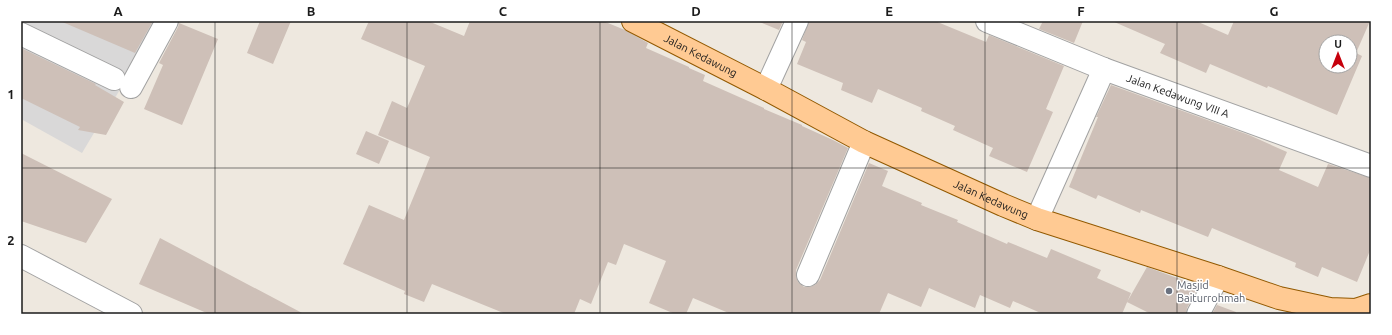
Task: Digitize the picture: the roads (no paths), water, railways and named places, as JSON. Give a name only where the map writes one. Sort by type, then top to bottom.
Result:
[{"type":"main road","name":"Jalan Kedawung","points":[[633,21],[766,89],[864,142],[1037,219],[1280,298],[1330,309],[1356,310],[1371,305]]},
{"type":"street","points":[[21,34],[122,83],[167,21]]},
{"type":"street","points":[[766,89],[797,21]]},
{"type":"street","name":"Jalan Kedawung VIII A","points":[[987,21],[1104,69],[1371,166]]},
{"type":"street","points":[[1037,219],[1104,69]]},
{"type":"street","points":[[808,275],[864,142]]},
{"type":"street","points":[[21,256],[131,314]]},
{"type":"street","points":[[1198,314],[1218,277]]},
{"type":"place","name":"Masjid Baiturrohmah","points":[[1169,291]]}]
